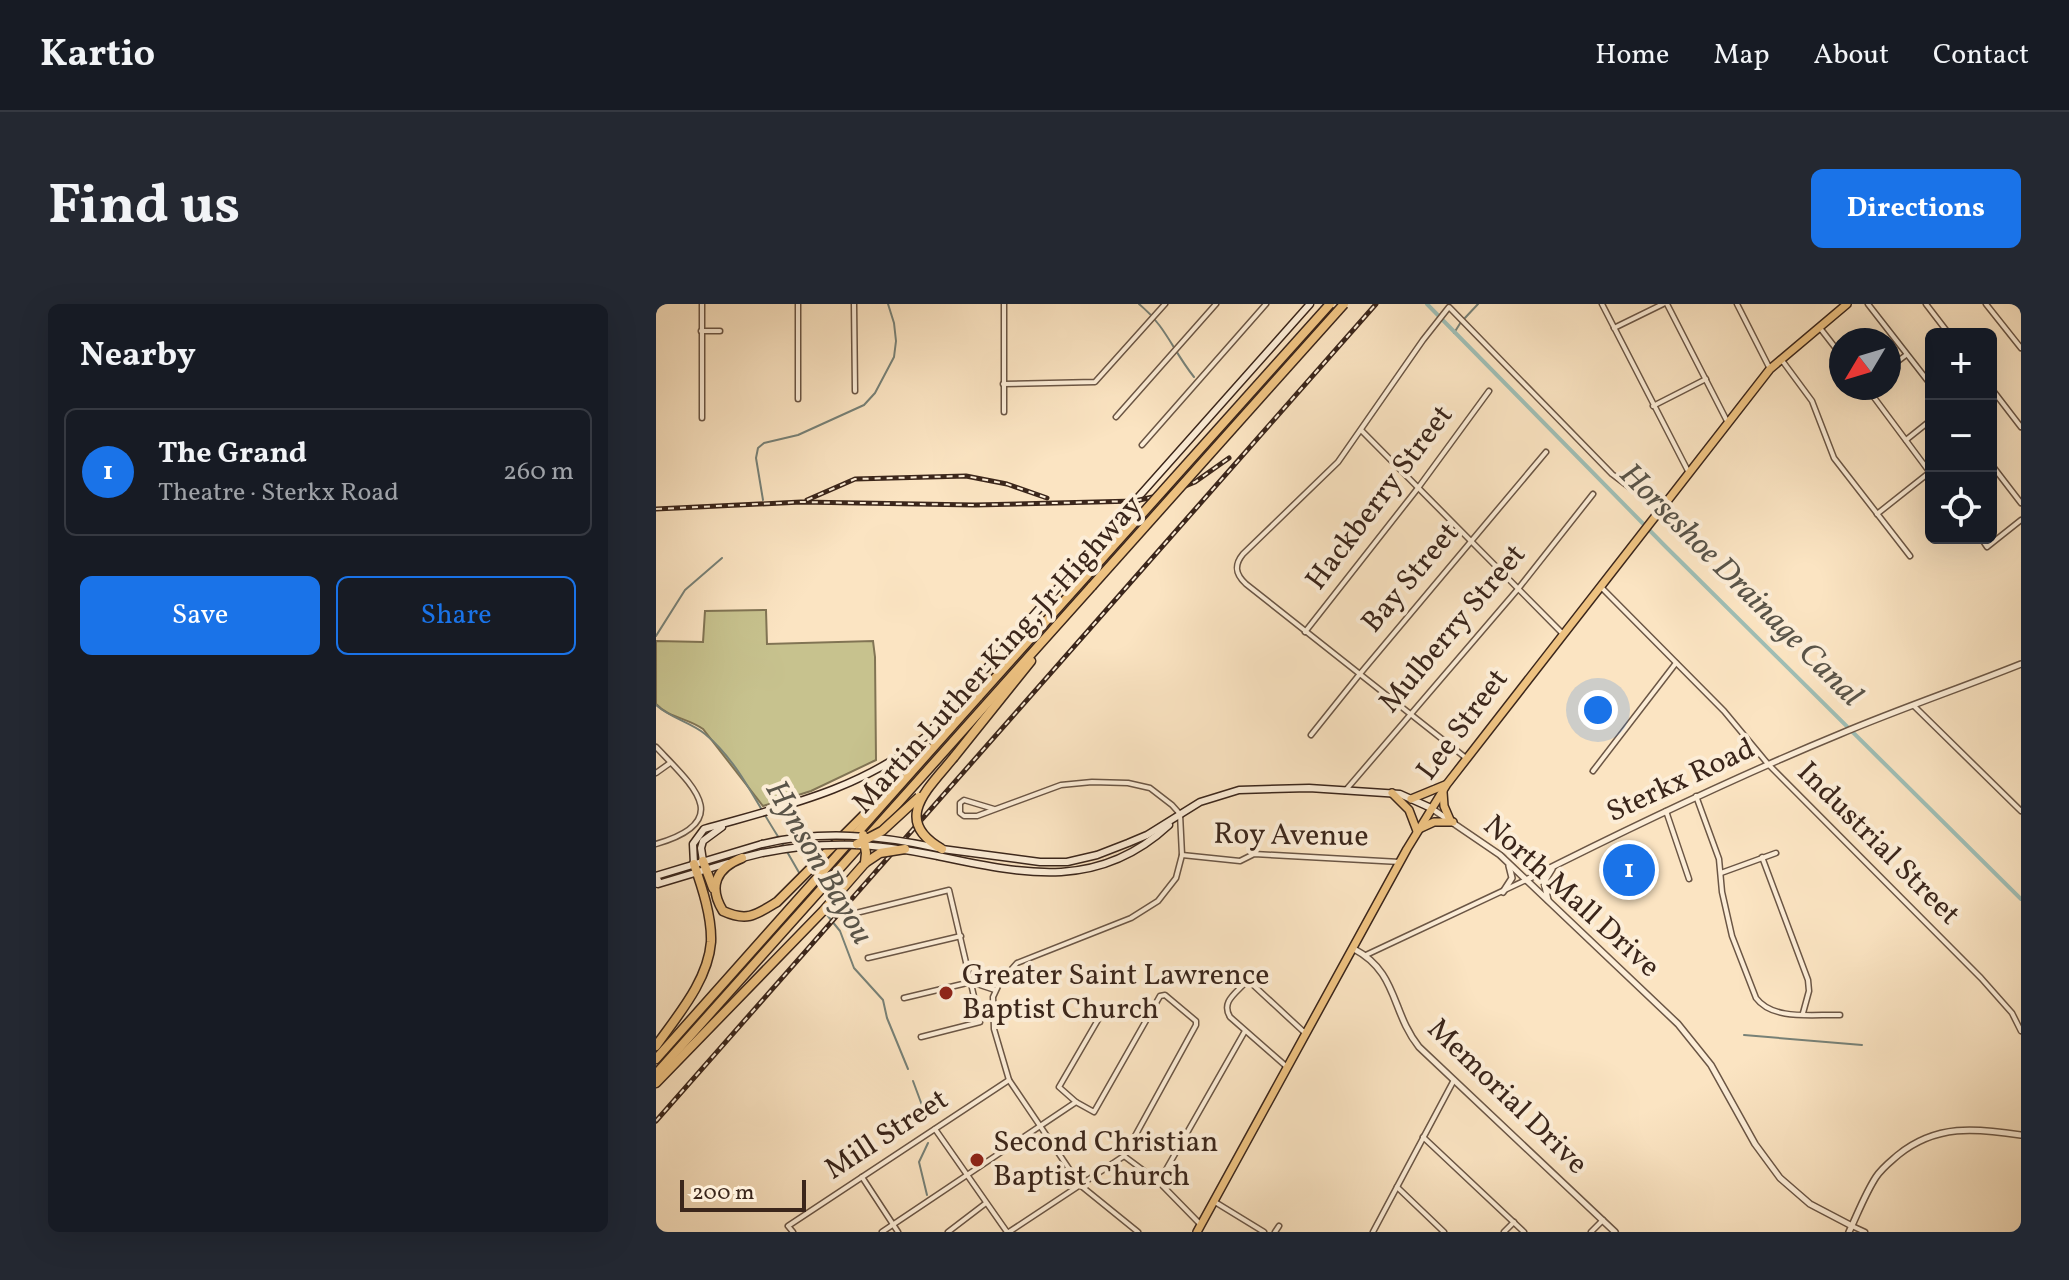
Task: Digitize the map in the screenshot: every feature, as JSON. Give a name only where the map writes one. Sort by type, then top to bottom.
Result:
[{"type":"highway","name":"Martin Luther King, Jr Highway","points":[[656,1074],[942,738],[1330,304]]},
{"type":"highway","name":"Martin Luther King, Jr Highway","points":[[816,888],[1344,304]]},
{"type":"highway","points":[[865,863],[864,840],[898,817],[932,783],[1083,596]]},
{"type":"highway","points":[[700,867],[723,911],[745,918],[768,908],[942,738]]},
{"type":"highway","points":[[932,783],[915,810],[914,819],[920,833],[940,852]]},
{"type":"highway","points":[[656,1083],[865,863],[880,853],[905,849]]},
{"type":"highway","points":[[714,893],[720,871],[742,858]]},
{"type":"highway","points":[[656,1046],[693,992],[711,946],[700,867]]},
{"type":"highway","name":"Martin Luther King, Jr Highway","points":[[656,1059],[802,904]]},
{"type":"main road","points":[[700,867],[693,844],[704,829],[849,785],[899,758],[925,737],[1310,304]]},
{"type":"main road","name":"Lee Street","points":[[1199,1228],[1400,862],[1445,787],[1770,369],[1847,304]]},
{"type":"main road","points":[[1392,793],[1409,810],[1418,830],[1434,822],[1452,821],[1444,806],[1445,787],[1411,799]]},
{"type":"main road","points":[[700,867],[800,845],[864,840],[905,849],[1067,862],[1128,843],[1147,835],[1200,802],[1239,790],[1309,788],[1392,793],[1431,808]]},
{"type":"main road","points":[[657,881],[762,844],[795,836],[864,840],[940,852],[1034,873],[1078,872],[1132,852],[1154,839],[1180,814]]},
{"type":"street","points":[[702,304],[702,418]]},
{"type":"street","points":[[798,304],[798,399]]},
{"type":"street","points":[[854,304],[855,391]]},
{"type":"street","points":[[1004,304],[1004,412]]},
{"type":"street","points":[[1003,384],[1095,382],[1165,304]]},
{"type":"street","points":[[1116,417],[1216,304]]},
{"type":"street","points":[[1142,445],[1266,304]]},
{"type":"street","points":[[1602,304],[1689,473]]},
{"type":"street","points":[[1614,328],[1665,304],[1728,423]]},
{"type":"street","points":[[1737,304],[1770,369]]},
{"type":"street","points":[[1868,304],[1925,378]]},
{"type":"street","points":[[1926,304],[1944,328]]},
{"type":"street","points":[[1986,304],[2021,348]]},
{"type":"street","points":[[1466,758],[1246,584],[1236,571],[1239,559],[1329,472],[1449,307],[1612,474],[1629,487],[1667,502]]},
{"type":"street","points":[[1819,326],[1829,339]]},
{"type":"street","points":[[701,331],[720,331]]},
{"type":"street","points":[[1901,359],[1907,355]]},
{"type":"street","points":[[1780,358],[1812,401],[1834,458],[1910,556]]},
{"type":"street","points":[[1653,406],[1706,379]]},
{"type":"street","name":"Hackberry Street","points":[[1305,632],[1418,488],[1489,391]]},
{"type":"street","points":[[1997,396],[2021,427]]},
{"type":"street","points":[[1876,400],[1929,472]]},
{"type":"street","points":[[1906,440],[1925,425]]},
{"type":"street","points":[[1361,430],[1563,634]]},
{"type":"street","name":"Bay Street","points":[[1311,735],[1546,452]]},
{"type":"street","points":[[1997,472],[2021,503]]},
{"type":"street","points":[[1877,514],[1925,477]]},
{"type":"street","name":"Mulberry Street","points":[[1345,791],[1518,589],[1593,494]]},
{"type":"street","points":[[1997,539],[2021,520]]},
{"type":"street","name":"Industrial Street","points":[[1600,586],[1740,728],[1768,764],[1981,978],[2012,1013],[2021,1031]]},
{"type":"street","points":[[1593,771],[1676,663]]},
{"type":"street","name":"Sterkx Road","points":[[1366,955],[1768,764],[2021,664]]},
{"type":"street","points":[[1914,706],[2021,811]]},
{"type":"street","points":[[656,747],[695,789],[701,799],[702,810],[690,830],[656,844]]},
{"type":"street","points":[[656,773],[671,762]]},
{"type":"street","points":[[994,809],[972,801],[960,803],[960,813],[964,816],[985,815],[1061,785],[1128,783],[1150,788],[1180,814],[1182,855],[1176,878],[1158,901],[1131,918],[1017,963],[995,990],[992,1014],[1009,1080],[1040,1127],[1080,1185],[1136,1231]]},
{"type":"street","points":[[1696,796],[1716,849],[1728,924],[1756,998],[1763,1006],[1776,1012],[1840,1015]]},
{"type":"street","name":"North Mall Drive","points":[[1431,808],[1507,862],[1678,1024],[1711,1065],[1755,1144],[1780,1178],[1810,1204],[1850,1229],[1865,1232]]},
{"type":"street","points":[[1666,811],[1689,879]]},
{"type":"street","points":[[1721,873],[1776,853]]},
{"type":"street","name":"Roy Avenue","points":[[1182,855],[1240,861],[1254,854],[1400,862]]},
{"type":"street","points":[[1762,857],[1808,980],[1809,991],[1803,1013]]},
{"type":"street","points":[[1503,892],[1512,878],[1507,862]]},
{"type":"street","points":[[1548,901],[1544,882],[1554,866]]},
{"type":"street","points":[[856,913],[949,890],[980,1022],[921,1037]]},
{"type":"street","points":[[868,958],[961,936]]},
{"type":"street","name":"Memorial Drive","points":[[1354,949],[1382,970],[1391,984],[1407,1031],[1454,1080],[1615,1232]]},
{"type":"street","points":[[904,998],[971,982],[995,990]]},
{"type":"street","points":[[1287,1067],[1230,1017],[1226,1003],[1245,983],[1257,987],[1307,1035]]},
{"type":"street","points":[[935,1129],[1008,1232],[1124,1156],[1196,1021],[1165,995],[1160,996],[1094,1112],[1059,1087],[1102,1013]]},
{"type":"street","points":[[1159,1182],[1245,1030]]},
{"type":"street","name":"Mill Street","points":[[793,1232],[788,1226],[1009,1080]]},
{"type":"street","points":[[1373,1232],[1454,1080]]},
{"type":"street","points":[[882,1232],[1076,1102]]},
{"type":"street","points":[[1850,1229],[1878,1173],[1915,1143],[1944,1131],[1969,1128],[2021,1135]]},
{"type":"street","points":[[1423,1137],[1524,1232]]},
{"type":"street","points":[[1124,1156],[1159,1182],[1199,1228]]},
{"type":"street","points":[[862,1177],[898,1232]]},
{"type":"street","points":[[1397,1187],[1444,1232]]},
{"type":"street","points":[[1212,1201],[1264,1232]]},
{"type":"street","points":[[948,1232],[986,1203]]},
{"type":"street","points":[[1591,1232],[1603,1220]]},
{"type":"street","points":[[1504,1232],[1514,1222]]},
{"type":"street","points":[[1275,1232],[1279,1226]]},
{"type":"shaded area","points":[[766,610],[767,644],[873,641],[876,760],[811,791],[763,806],[703,729],[656,704],[656,641],[703,642],[705,611]]},
{"type":"waterway","name":"Hynson Bayou","points":[[763,500],[756,458],[758,448],[764,443],[798,435],[864,405],[875,393],[894,357],[894,323],[888,304]]},
{"type":"waterway","points":[[1139,304],[1163,330],[1194,377]]},
{"type":"waterway","name":"Horseshoe Drainage Canal","points":[[1427,304],[1666,547],[2021,899]]},
{"type":"waterway","points":[[1464,319],[1478,304]]},
{"type":"waterway","points":[[1454,333],[1461,322]]},
{"type":"waterway","name":"Hynson Bayou","points":[[656,636],[685,590],[722,558]]},
{"type":"waterway","name":"Hynson Bayou","points":[[656,705],[699,730],[717,745],[737,770],[779,838]]},
{"type":"waterway","name":"Hynson Bayou","points":[[782,843],[801,876]]},
{"type":"waterway","name":"Hynson Bayou","points":[[827,915],[840,931],[854,968],[883,1000],[908,1069]]},
{"type":"waterway","points":[[1744,1035],[1862,1045]]},
{"type":"waterway","name":"Hynson Bayou","points":[[913,1081],[926,1116]]},
{"type":"waterway","name":"Hynson Bayou","points":[[927,1195],[919,1162],[928,1143]]},
{"type":"railway","points":[[656,1121],[1376,304]]},
{"type":"railway","points":[[656,509],[801,502],[975,505],[1135,501],[1166,494],[1195,482],[1229,458]]},
{"type":"railway","points":[[807,500],[855,479],[966,476],[1007,484],[1047,498]]},
{"type":"place","name":"The Grand","points":[[1629,870]]},
{"type":"place","name":"Greater Saint Lawrence Baptist Church","points":[[946,993]]},
{"type":"place","name":"Second Christian Baptist Church","points":[[977,1160]]}]
